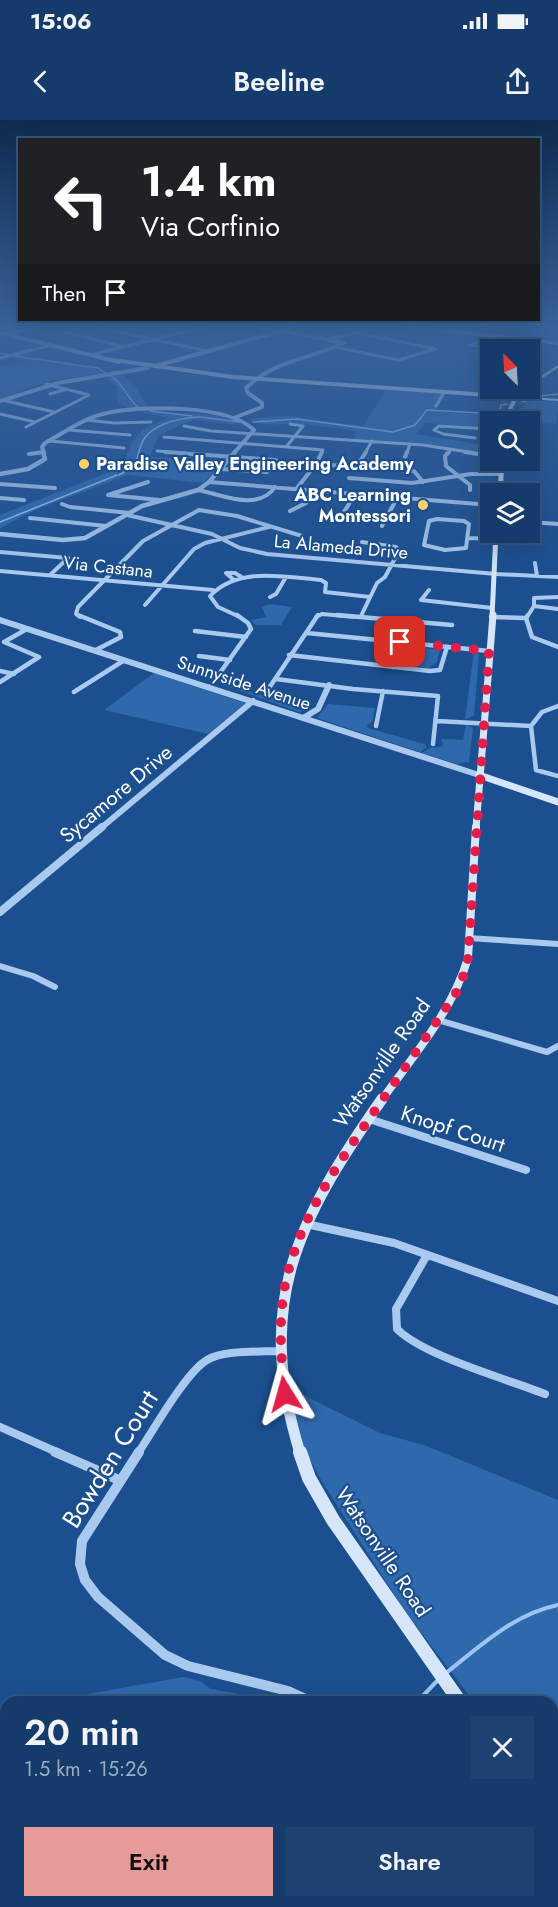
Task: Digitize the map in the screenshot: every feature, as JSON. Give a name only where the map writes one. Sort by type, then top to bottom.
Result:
[{"type":"main road","points":[[501,471],[501,483]]},
{"type":"main road","name":"Watsonville Road","points":[[456,1696],[332,1517],[308,1474],[292,1422],[280,1351],[285,1285],[306,1224],[320,1192],[438,1020],[463,977],[469,938],[479,775],[496,574],[496,543]]},
{"type":"main road","points":[[479,775],[558,802]]},
{"type":"street","points":[[44,409],[54,412]]},
{"type":"street","points":[[26,427],[59,409]]},
{"type":"street","points":[[238,418],[258,409]]},
{"type":"street","points":[[238,418],[259,414],[264,409]]},
{"type":"street","points":[[0,474],[36,466],[45,459],[42,447],[50,441],[87,420],[109,413],[145,410],[193,411],[238,418],[252,425],[253,433],[209,482],[198,490],[160,500],[85,538],[74,540],[1,536]]},
{"type":"street","points":[[0,414],[36,422]]},
{"type":"street","points":[[87,420],[114,423],[152,422]]},
{"type":"street","points":[[286,447],[303,426],[290,424]]},
{"type":"street","points":[[184,426],[211,431],[410,444],[480,453]]},
{"type":"street","points":[[476,438],[435,432],[439,426],[480,428]]},
{"type":"street","points":[[69,430],[130,435]]},
{"type":"street","points":[[333,439],[335,434]]},
{"type":"street","points":[[164,437],[322,450],[316,464],[297,488]]},
{"type":"street","points":[[50,441],[124,448]]},
{"type":"street","points":[[357,466],[372,441]]},
{"type":"street","points":[[405,457],[410,444]]},
{"type":"street","points":[[451,450],[445,456],[446,466],[470,484],[470,490]]},
{"type":"street","points":[[157,451],[276,460]]},
{"type":"street","points":[[29,454],[44,452]]},
{"type":"street","points":[[316,464],[414,471],[423,483]]},
{"type":"street","points":[[2,468],[7,473]]},
{"type":"street","points":[[221,468],[267,472]]},
{"type":"street","points":[[349,478],[423,483],[458,476],[501,474]]},
{"type":"street","points":[[148,482],[108,495],[160,500]]},
{"type":"street","points":[[209,482],[480,505]]},
{"type":"street","points":[[0,484],[56,488]]},
{"type":"street","points":[[198,490],[254,502],[268,496],[275,487]]},
{"type":"street","points":[[290,512],[306,503],[315,490]]},
{"type":"street","points":[[333,520],[340,518],[356,493]]},
{"type":"street","points":[[0,498],[24,500]]},
{"type":"street","points":[[382,526],[397,498]]},
{"type":"street","name":"La Alameda Drive","points":[[63,504],[70,507],[129,514],[224,538],[240,548],[267,554],[496,574],[558,577]]},
{"type":"street","points":[[94,652],[121,637],[120,632],[88,621],[76,614],[78,607],[143,541],[194,512],[204,510],[237,516],[302,536]]},
{"type":"street","points":[[30,518],[106,526]]},
{"type":"street","points":[[434,519],[467,522],[469,524],[468,537],[466,548],[457,551],[432,549],[424,545],[429,521],[434,519]]},
{"type":"street","points":[[540,523],[558,524]]},
{"type":"street","points":[[145,605],[194,549],[224,538],[270,527]]},
{"type":"street","points":[[468,537],[480,537]]},
{"type":"street","points":[[361,616],[370,597],[399,551],[396,547],[362,542]]},
{"type":"street","points":[[0,552],[68,558],[50,575]]},
{"type":"street","points":[[536,563],[537,576]]},
{"type":"street","name":"Via Castana","points":[[0,570],[213,590]]},
{"type":"street","points":[[234,580],[226,573],[232,572],[243,578]]},
{"type":"street","points":[[214,605],[210,596],[213,590],[223,584],[243,578],[326,581],[323,590],[328,593],[370,597]]},
{"type":"street","points":[[270,597],[276,594],[286,578]]},
{"type":"street","points":[[429,590],[421,600],[431,603],[492,608]]},
{"type":"street","points":[[526,618],[534,606],[534,598],[558,597]]},
{"type":"street","points":[[206,607],[214,605],[243,619],[251,629],[210,687]]},
{"type":"street","points":[[534,606],[558,609]]},
{"type":"street","points":[[267,691],[316,616],[322,614],[361,616],[452,625]]},
{"type":"street","points":[[491,617],[526,618]]},
{"type":"street","points":[[526,618],[532,638],[558,647]]},
{"type":"street","name":"Sunnyside Avenue","points":[[0,620],[123,662],[210,687],[479,775]]},
{"type":"street","points":[[0,682],[39,657],[4,642],[27,629]]},
{"type":"street","points":[[195,631],[246,637]]},
{"type":"street","points":[[307,633],[489,651]]},
{"type":"street","points":[[289,655],[440,670],[447,647]]},
{"type":"street","points":[[199,656],[230,660]]},
{"type":"street","points":[[393,667],[401,657]]},
{"type":"street","points":[[74,692],[109,668],[123,662]]},
{"type":"street","points":[[0,671],[15,674]]},
{"type":"street","points":[[276,678],[329,686],[438,696],[433,744]]},
{"type":"street","points":[[303,718],[318,709],[329,686]]},
{"type":"street","points":[[376,726],[383,691]]},
{"type":"street","name":"Sycamore Drive","points":[[0,912],[253,701]]},
{"type":"street","points":[[558,706],[542,712],[531,726],[536,770],[558,776]]},
{"type":"street","points":[[536,708],[542,712]]},
{"type":"street","points":[[437,720],[531,726]]},
{"type":"street","points":[[469,938],[558,944]]},
{"type":"street","points":[[0,966],[56,987]]},
{"type":"street","points":[[438,1020],[547,1052],[558,1046]]},
{"type":"street","name":"Knopf Court","points":[[369,1119],[526,1170]]},
{"type":"street","points":[[306,1224],[394,1243],[558,1301]]},
{"type":"street","points":[[427,1255],[396,1309],[397,1329],[406,1338],[429,1350],[545,1394]]},
{"type":"street","name":"Bowden Court","points":[[280,1351],[221,1355],[206,1360],[189,1378],[119,1480],[82,1541],[80,1564],[85,1580],[98,1597],[147,1641],[174,1660],[188,1666],[288,1690],[300,1696]]},
{"type":"street","points":[[0,1427],[119,1480]]},
{"type":"shaded area","points":[[374,409],[436,409],[429,419],[435,411],[480,414],[480,426],[425,423],[416,434],[480,444],[480,453],[428,445],[354,439],[356,431],[304,424],[262,424],[249,419],[287,416],[363,426]]},
{"type":"shaded area","points":[[557,409],[556,424],[540,423],[540,411],[520,411]]},
{"type":"shaded area","points":[[137,411],[214,415],[247,426],[194,420],[158,436],[150,457],[224,462],[203,483],[128,475],[37,509],[0,528],[0,515],[122,467],[138,435],[149,426],[169,418]]},
{"type":"shaded area","points":[[270,604],[292,607],[281,625],[256,625],[251,620],[266,617],[262,607]]},
{"type":"shaded area","points":[[407,645],[440,650],[437,662],[428,668],[400,664],[401,661],[412,658],[408,653],[400,652]]},
{"type":"shaded area","points":[[474,651],[479,654],[474,716],[465,719]]},
{"type":"shaded area","points":[[154,673],[245,703],[208,734],[104,710]]},
{"type":"shaded area","points":[[221,684],[313,709],[299,712]]},
{"type":"shaded area","points":[[328,704],[375,708],[372,722],[367,725],[368,728],[424,744],[427,747],[420,752],[317,718]]},
{"type":"shaded area","points":[[466,724],[473,728],[469,762],[457,764],[422,753],[429,748],[441,747],[443,744],[441,739],[463,740]]},
{"type":"shaded area","points":[[289,1388],[380,1433],[424,1445],[558,1500],[558,1696],[469,1696],[404,1610],[321,1480],[304,1448]]},
{"type":"shaded area","points":[[183,1677],[200,1681],[211,1689],[250,1696],[77,1696]]},
{"type":"waterway","points":[[253,422],[297,419],[393,432],[415,425],[427,410],[499,414],[500,409]]},
{"type":"waterway","points":[[150,411],[192,416]]},
{"type":"waterway","points":[[119,475],[135,466],[142,442],[149,433],[177,420],[200,417]]},
{"type":"waterway","points":[[201,417],[240,422]]},
{"type":"waterway","points":[[0,522],[117,475]]},
{"type":"waterway","points":[[446,1673],[512,1623],[542,1609],[558,1605]]},
{"type":"waterway","points":[[423,1696],[437,1681]]},
{"type":"place","name":"Paradise Valley Engineering Academy","points":[[84,464]]},
{"type":"place","name":"ABC Learning Montessori","points":[[423,505]]},
{"type":"route","points":[[285,1394],[280,1351],[283,1301],[285,1285],[306,1224],[320,1192],[343,1156],[456,993],[468,958],[489,651],[400,642]]}]
